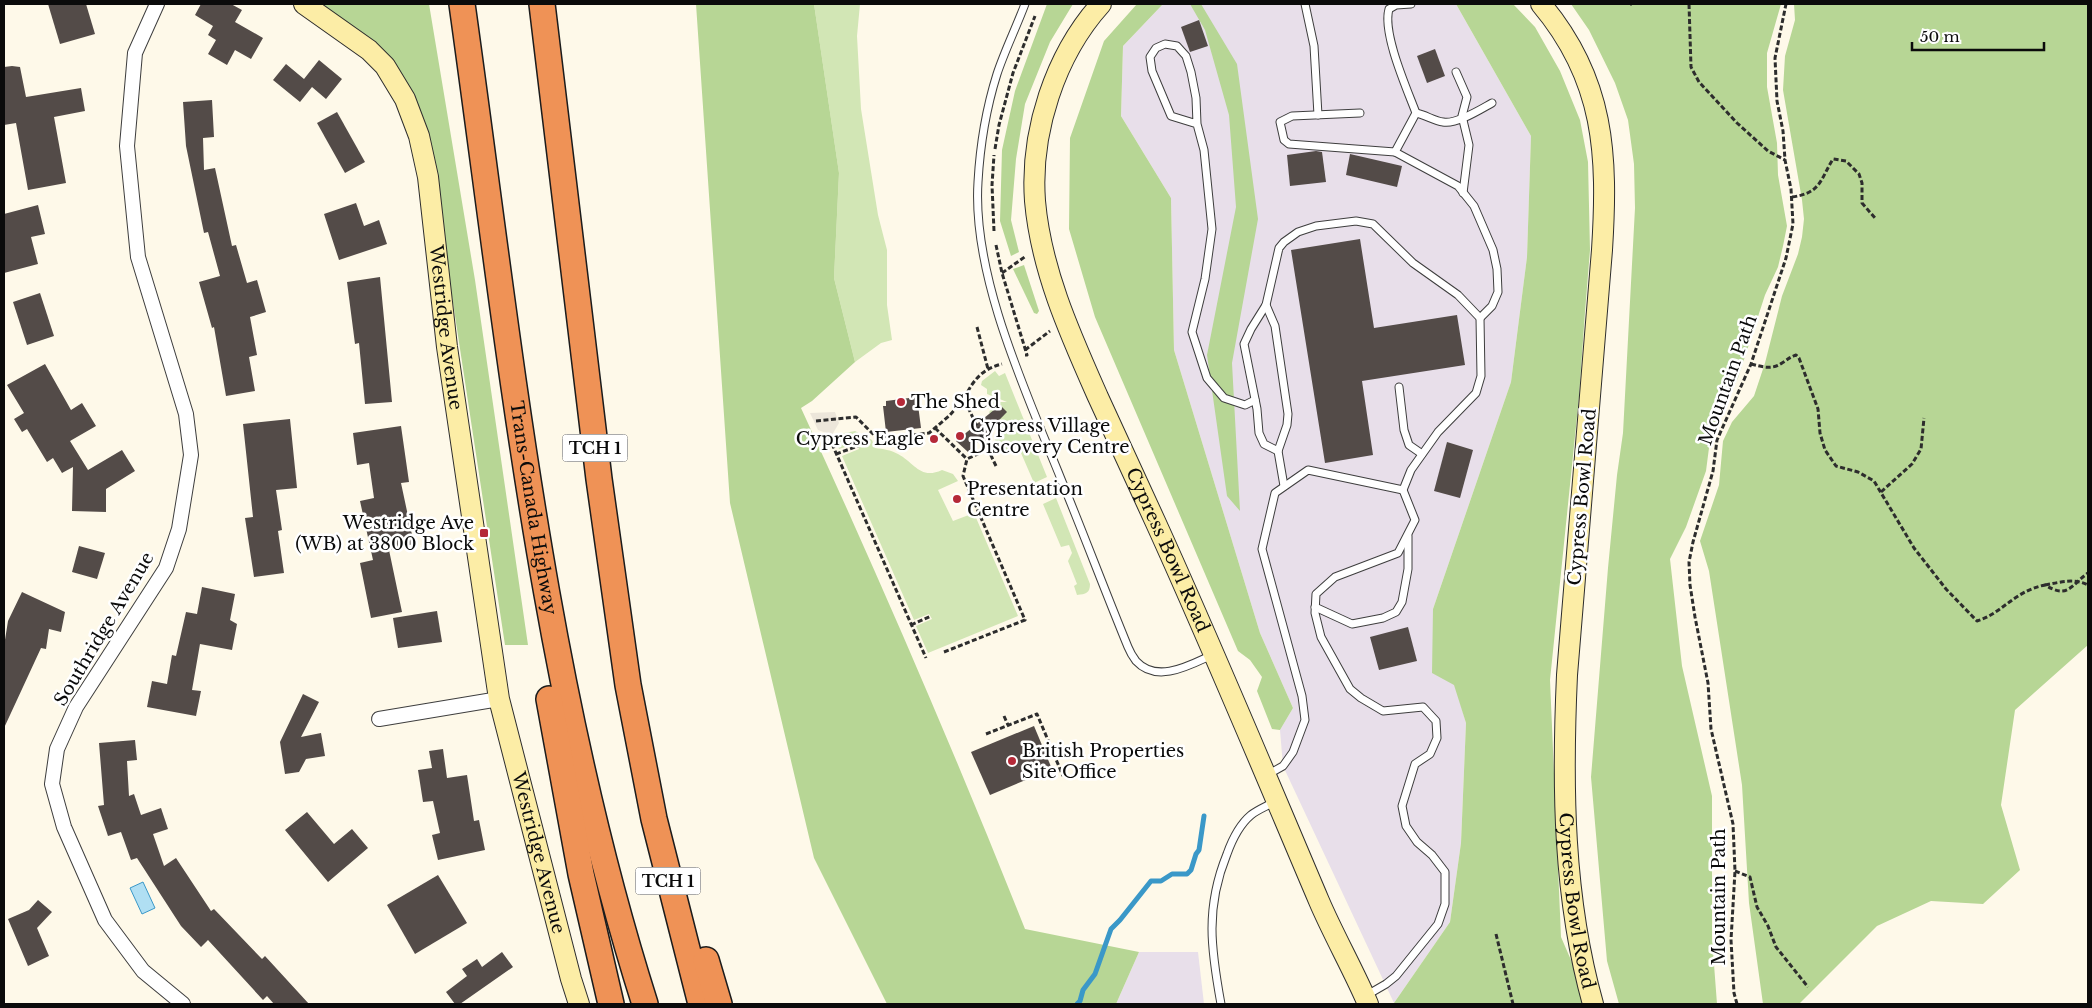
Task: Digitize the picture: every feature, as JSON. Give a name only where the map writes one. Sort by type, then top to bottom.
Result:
[{"type":"highway","name":"Trans-Canada Highway","points":[[462,4],[541,565],[566,700],[596,833],[645,1004]]},
{"type":"highway","name":"TCH 1","points":[[542,4],[608,549],[640,756],[668,882],[701,1004]]},
{"type":"highway","points":[[541,565],[544,651],[548,690],[581,874],[611,1004]]},
{"type":"highway","points":[[640,756],[719,1004]]},
{"type":"street","name":"Southridge Avenue","points":[[157,4],[135,53],[127,146],[138,258],[186,414],[191,454],[179,530],[166,568],[76,707],[58,749],[52,784],[64,827],[105,920],[143,971],[183,1004]]},
{"type":"street","name":"Westridge Avenue","points":[[304,4],[369,50],[385,66],[405,99],[419,136],[428,177],[447,347],[499,699],[570,979],[579,1004]]},
{"type":"street","name":"Cypress Bowl Road","points":[[1101,4],[1077,36],[1062,66],[1049,97],[1040,133],[1035,166],[1035,199],[1043,252],[1067,324],[1215,654],[1322,906],[1366,1000]]},
{"type":"street","name":"Cypress Bowl Road","points":[[1541,4],[1552,17],[1573,52],[1589,87],[1599,122],[1604,161],[1605,201],[1602,250],[1568,666],[1564,750],[1564,803],[1568,865],[1576,930],[1593,1004]]},
{"type":"street","points":[[379,719],[499,699]]},
{"type":"lane","points":[[1024,4],[997,72],[989,100],[978,184],[980,232],[996,303],[1033,410],[1128,648],[1136,661],[1145,667],[1164,672],[1173,671],[1215,654]]},
{"type":"lane","points":[[1305,4],[1314,46],[1318,115]]},
{"type":"lane","points":[[1395,152],[1416,113],[1400,70],[1386,17],[1389,8],[1396,5],[1411,4]]},
{"type":"lane","points":[[1197,124],[1171,116],[1152,71],[1150,57],[1156,48],[1165,44],[1178,46],[1186,56],[1196,98],[1197,124],[1204,150],[1212,229],[1205,279],[1192,332],[1207,378],[1224,398],[1245,405],[1255,400]]},
{"type":"lane","points":[[1456,72],[1466,97],[1463,118],[1469,145],[1464,193]]},
{"type":"lane","points":[[1416,113],[1445,123],[1463,118],[1492,103]]},
{"type":"lane","points":[[1360,113],[1292,116],[1280,122],[1284,140],[1289,144],[1395,152],[1458,186],[1474,206],[1493,250],[1497,269],[1498,292],[1492,306],[1480,318]]},
{"type":"lane","points":[[1278,451],[1264,444],[1259,433],[1255,400],[1244,344],[1266,305],[1279,248],[1298,232],[1316,226],[1356,222],[1373,224],[1413,263],[1458,295],[1480,318],[1481,376],[1476,393],[1438,432],[1411,470],[1402,490],[1415,520],[1398,553],[1335,577],[1316,594],[1315,607],[1321,637],[1350,689],[1383,711],[1423,707],[1436,721],[1437,738],[1430,754],[1416,764],[1402,806],[1406,826],[1417,842],[1432,855],[1445,872],[1445,904],[1438,924],[1396,976],[1366,1000]]},
{"type":"lane","points":[[1266,305],[1274,326],[1288,414],[1287,425],[1278,451],[1284,486]]},
{"type":"lane","points":[[1399,387],[1404,430],[1409,445],[1422,454]]},
{"type":"lane","points":[[1266,775],[1283,766],[1293,752],[1305,720],[1302,696],[1262,549],[1275,493],[1308,470],[1402,490]]},
{"type":"lane","points":[[1315,607],[1352,624],[1383,618],[1396,612],[1402,602],[1408,569],[1408,533]]},
{"type":"lane","points":[[1221,1004],[1211,933],[1212,908],[1219,874],[1231,842],[1243,823],[1252,814],[1277,801]]},
{"type":"path","points":[[1689,4],[1691,68],[1699,82],[1720,102],[1737,123],[1768,151],[1786,160]]},
{"type":"path","name":"Mountain Path","points":[[1737,1004],[1733,978],[1731,940],[1735,871],[1733,824],[1711,729],[1708,683],[1694,618],[1690,585],[1690,562],[1693,542],[1713,471],[1717,440],[1751,364],[1786,258],[1793,224],[1792,197],[1783,131],[1776,101],[1774,58],[1786,4]]},
{"type":"path","points":[[1023,356],[1027,355],[1002,272],[995,239],[992,210],[994,153],[999,125],[1013,73],[1036,12]]},
{"type":"path","points":[[1792,197],[1803,196],[1812,192],[1823,180],[1833,159],[1837,158],[1846,161],[1859,174],[1862,183],[1862,203],[1874,218]]},
{"type":"path","points":[[1002,272],[1024,256],[1043,252]]},
{"type":"path","points":[[1025,350],[1048,332],[1067,324]]},
{"type":"path","points":[[977,327],[988,369]]},
{"type":"path","points":[[1751,364],[1771,367],[1780,364],[1792,356],[1796,355],[1799,358],[1818,410],[1820,433],[1825,450],[1836,466],[1858,472],[1874,481],[1914,548],[1946,589],[1959,600],[1977,621],[1985,618],[2016,595],[2032,588],[2069,580],[2080,581],[2088,586]]},
{"type":"path","points":[[816,421],[856,417],[875,436],[883,435],[892,438],[929,434],[964,399],[972,383],[988,369],[1003,364]]},
{"type":"path","points":[[964,399],[996,466]]},
{"type":"path","points":[[1880,492],[1912,464],[1921,450],[1924,418]]},
{"type":"path","points":[[935,428],[966,459]]},
{"type":"path","points":[[829,437],[926,658]]},
{"type":"path","points":[[836,454],[858,446]]},
{"type":"path","points":[[966,459],[988,449]]},
{"type":"path","points":[[944,652],[1025,620],[963,476],[966,459]]},
{"type":"path","points":[[2045,585],[2055,591],[2062,592],[2074,586],[2088,574]]},
{"type":"path","points":[[911,625],[931,616]]},
{"type":"path","points":[[986,734],[1037,714],[1063,776]]},
{"type":"path","points":[[1004,716],[1008,725]]},
{"type":"path","points":[[1735,871],[1750,877],[1757,907],[1768,926],[1776,947],[1808,988]]},
{"type":"path","points":[[1496,934],[1513,1004]]},
{"type":"shaded area","points":[[1163,4],[1456,4],[1531,136],[1527,257],[1511,382],[1433,609],[1466,723],[1461,843],[1450,922],[1394,1003],[1283,766],[1280,730],[1293,708],[1260,633],[1174,350],[1171,198],[1121,116],[1123,46]]},
{"type":"shaded area","points":[[835,412],[839,423],[832,435],[818,430],[810,413]]},
{"type":"shaded area","points":[[1139,952],[1198,952],[1204,1004],[1116,1004]]},
{"type":"green space","points":[[312,4],[429,4],[475,280],[528,645],[505,645],[438,204],[405,91]]},
{"type":"green space","points":[[696,4],[814,4],[839,173],[834,278],[855,362],[812,401],[801,408],[972,797],[1025,929],[1139,952],[1116,1004],[887,1004],[814,858],[730,503]]},
{"type":"green space","points":[[814,4],[860,4],[857,36],[861,109],[878,215],[887,250],[887,305],[892,340],[881,343],[855,362],[834,278],[839,173]]},
{"type":"green space","points":[[1047,4],[1073,4],[1050,42],[1025,104],[1016,159],[1011,220],[1019,252],[1011,256],[1000,221],[1002,150],[1015,91]]},
{"type":"green space","points":[[1137,4],[1163,4],[1123,46],[1121,116],[1171,198],[1174,350],[1260,633],[1293,708],[1280,730],[1272,729],[1257,691],[1262,677],[1250,660],[1238,651],[1095,317],[1069,229],[1070,138],[1104,41]]},
{"type":"green space","points":[[1190,4],[1201,4],[1237,64],[1258,219],[1232,363],[1240,511],[1227,496],[1207,355],[1236,207],[1229,115],[1205,30]]},
{"type":"green space","points":[[1456,4],[1513,4],[1535,27],[1560,71],[1580,120],[1588,162],[1590,250],[1579,397],[1550,680],[1561,937],[1590,1004],[1394,1003],[1450,922],[1461,843],[1466,723],[1454,685],[1432,673],[1433,609],[1511,382],[1527,257],[1531,136]]},
{"type":"green space","points":[[1571,4],[1781,4],[1767,53],[1767,87],[1777,143],[1778,175],[1787,226],[1783,246],[1778,267],[1765,295],[1738,378],[1717,419],[1710,440],[1706,471],[1686,527],[1670,559],[1682,666],[1712,796],[1712,938],[1717,1004],[1619,1004],[1607,961],[1591,777],[1608,568],[1623,433],[1635,208],[1634,164],[1628,120],[1615,83],[1589,30]]},
{"type":"green space","points":[[1794,4],[2088,4],[2088,645],[2015,710],[2001,805],[2020,870],[1983,904],[1931,901],[1877,926],[1799,1004],[1763,1004],[1749,903],[1742,785],[1709,571],[1700,541],[1719,485],[1723,441],[1732,422],[1754,396],[1765,363],[1782,296],[1798,254],[1802,237],[1804,219],[1802,200],[1783,90],[1785,56],[1795,20]]},
{"type":"green space","points":[[1024,265],[1039,311],[1037,314],[1034,313],[1013,269]]},
{"type":"green space","points":[[995,371],[999,376],[1005,373],[1047,477],[1034,483],[1018,446],[1002,452],[1002,449],[997,445],[995,440],[1001,431],[989,412],[992,409],[988,409],[980,404],[986,397],[1007,402],[987,394],[987,389],[981,385],[982,381]]},
{"type":"green space","points":[[855,431],[872,440],[875,448],[895,453],[923,472],[934,473],[942,470],[953,474],[958,481],[938,490],[953,521],[974,513],[1018,616],[928,653],[916,626],[932,619],[929,614],[914,620],[842,456],[859,449],[857,443],[839,449],[834,435]]},
{"type":"green space","points":[[1056,498],[1090,584],[1088,591],[1083,594],[1077,595],[1074,586],[1077,584],[1068,561],[1072,553],[1069,545],[1061,547],[1043,504]]},
{"type":"water","points":[[143,882],[155,908],[142,914],[130,888]]},
{"type":"building","points":[[48,4],[86,4],[95,34],[60,44]]},
{"type":"building","points":[[201,4],[231,4],[242,10],[235,22],[263,38],[251,59],[235,50],[227,65],[208,54],[216,40],[208,35],[213,26],[195,15]]},
{"type":"building","points":[[1199,20],[1208,46],[1190,52],[1181,27]]},
{"type":"building","points":[[1435,49],[1445,76],[1427,83],[1417,56]]},
{"type":"building","points":[[319,60],[342,79],[326,99],[312,87],[300,102],[273,80],[286,64],[304,79]]},
{"type":"building","points":[[4,67],[20,67],[26,97],[81,88],[85,111],[54,117],[66,183],[28,190],[16,123],[4,125]]},
{"type":"building","points":[[212,100],[214,137],[203,138],[204,170],[215,168],[232,246],[236,245],[247,283],[257,280],[266,312],[250,317],[257,355],[249,357],[255,391],[226,396],[214,327],[212,328],[199,282],[220,276],[208,232],[204,233],[186,146],[183,102]]},
{"type":"building","points":[[337,112],[365,162],[345,173],[317,123]]},
{"type":"building","points":[[1316,151],[1322,152],[1326,182],[1290,186],[1287,155]]},
{"type":"building","points":[[1350,154],[1402,166],[1397,187],[1346,175]]},
{"type":"building","points":[[356,203],[364,226],[379,220],[387,244],[339,260],[324,214]]},
{"type":"building","points":[[38,205],[45,234],[31,237],[38,264],[4,273],[4,214]]},
{"type":"building","points":[[1360,239],[1374,328],[1457,315],[1465,365],[1362,381],[1373,455],[1325,463],[1291,250]]},
{"type":"building","points":[[380,277],[392,402],[365,404],[359,343],[355,344],[347,282]]},
{"type":"building","points":[[40,293],[54,336],[27,345],[13,302]]},
{"type":"building","points":[[45,364],[71,410],[82,403],[96,426],[70,441],[88,470],[122,450],[135,471],[106,489],[106,512],[72,511],[73,467],[62,473],[53,458],[47,462],[27,429],[22,432],[14,419],[24,413],[7,385]]},
{"type":"building","points":[[917,397],[921,428],[886,432],[883,406],[886,406],[886,401]]},
{"type":"building","points":[[1000,405],[1007,412],[968,452],[956,441]]},
{"type":"building","points":[[290,419],[297,488],[276,490],[282,530],[278,531],[284,573],[254,577],[245,518],[253,517],[243,424]]},
{"type":"building","points":[[401,426],[409,482],[401,483],[414,544],[389,550],[402,612],[371,618],[360,563],[373,560],[360,501],[374,498],[369,463],[357,465],[353,433]]},
{"type":"building","points":[[1447,442],[1473,450],[1460,498],[1434,491]]},
{"type":"building","points":[[79,546],[105,553],[97,579],[72,572]]},
{"type":"building","points":[[202,587],[235,594],[230,620],[237,624],[232,650],[200,644],[192,690],[201,691],[196,716],[147,707],[152,681],[167,684],[172,655],[176,656],[186,612],[197,614]]},
{"type":"building","points":[[22,592],[65,612],[61,632],[49,629],[46,649],[41,648],[4,728],[4,646],[8,621]]},
{"type":"building","points":[[437,611],[442,642],[398,648],[393,618]]},
{"type":"building","points":[[1408,627],[1417,661],[1379,670],[1370,637]]},
{"type":"building","points":[[303,694],[319,702],[301,737],[321,733],[325,756],[306,759],[299,772],[285,774],[280,742]]},
{"type":"building","name":"British Properties Site Office","points":[[1034,726],[1052,769],[990,795],[971,752]]},
{"type":"building","points":[[135,740],[137,760],[127,761],[129,796],[134,794],[141,815],[161,808],[168,829],[153,834],[164,866],[176,858],[211,911],[214,909],[262,959],[265,956],[309,1004],[274,1004],[267,996],[263,1000],[208,940],[201,947],[181,926],[137,858],[131,860],[121,832],[108,836],[98,806],[104,805],[99,743]]},
{"type":"building","points":[[443,749],[447,778],[467,775],[474,821],[479,820],[485,850],[438,860],[432,835],[440,833],[433,801],[423,802],[418,770],[432,768],[429,751]]},
{"type":"building","points":[[307,812],[334,844],[352,829],[368,848],[328,882],[285,830]]},
{"type":"building","points":[[438,875],[467,923],[415,954],[387,905]]},
{"type":"building","points":[[38,900],[52,912],[37,928],[49,956],[28,966],[8,919],[29,910]]},
{"type":"building","points":[[502,952],[513,967],[460,1004],[455,1004],[446,992],[467,976],[462,969],[477,959],[482,967]]},
{"type":"waterway","points":[[1077,1004],[1080,1001],[1083,990],[1095,974],[1111,929],[1151,881],[1161,881],[1172,874],[1187,874],[1191,870],[1199,850],[1204,816]]},
{"type":"place","name":"The Shed","points":[[901,402]]},
{"type":"place","name":"Cypress Village Discovery Centre","points":[[960,436]]},
{"type":"place","name":"Cypress Eagle","points":[[934,439]]},
{"type":"place","name":"Presentation Centre","points":[[957,499]]},
{"type":"place","name":"Westridge Ave (WB) at 3800 Block","points":[[484,533]]},
{"type":"place","name":"British Properties Site Office","points":[[1012,761]]}]
